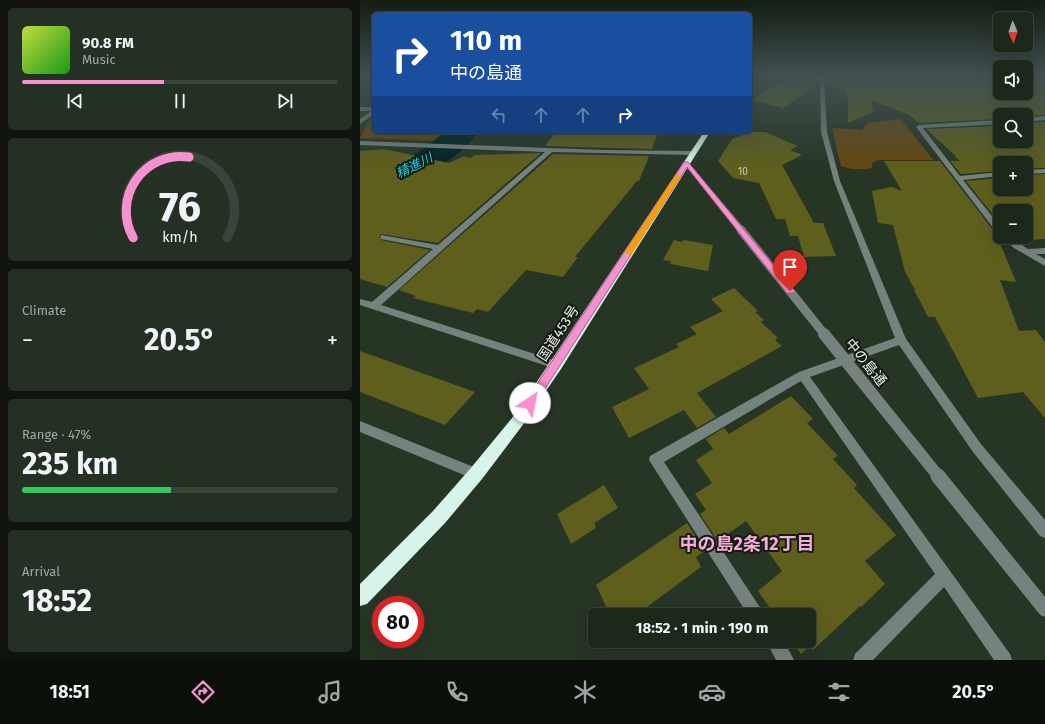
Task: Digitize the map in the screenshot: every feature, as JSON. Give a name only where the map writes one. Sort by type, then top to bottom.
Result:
[{"type":"highway","points":[[690,158],[706,134]]},
{"type":"highway","name":"国道453号","points":[[360,597],[439,517],[476,474],[517,422],[556,365],[690,158]]},
{"type":"street","points":[[824,106],[824,132],[837,181],[901,340],[977,448],[1045,531]]},
{"type":"street","points":[[360,109],[372,110]]},
{"type":"street","points":[[360,122],[372,112]]},
{"type":"street","points":[[1033,119],[1045,118]]},
{"type":"street","points":[[993,122],[919,127],[993,222]]},
{"type":"street","points":[[360,143],[551,150],[690,158]]},
{"type":"street","points":[[374,306],[551,150]]},
{"type":"street","name":"中の島通","points":[[690,158],[741,230],[1045,609]]},
{"type":"street","points":[[1033,172],[1045,171]]},
{"type":"street","points":[[958,178],[993,175]]},
{"type":"street","points":[[384,237],[441,248]]},
{"type":"street","points":[[1015,244],[1045,263]]},
{"type":"street","points":[[1027,252],[1045,250]]},
{"type":"street","points":[[360,302],[556,365]]},
{"type":"street","points":[[752,608],[655,460],[803,375],[901,340]]},
{"type":"street","points":[[803,375],[1004,660]]},
{"type":"street","points":[[360,426],[476,474]]},
{"type":"street","points":[[861,660],[945,575]]},
{"type":"street","points":[[778,648],[786,660]]},
{"type":"shaded area","points":[[370,119],[372,119],[372,134],[443,134],[435,141],[360,138]]},
{"type":"shaded area","points":[[901,119],[933,160],[877,160],[872,163],[872,168],[864,169],[853,169],[841,166],[832,128],[862,130],[867,123]]},
{"type":"building","points":[[774,106],[786,106],[783,108]]},
{"type":"building","points":[[848,106],[872,106],[873,112],[848,123]]},
{"type":"building","points":[[886,106],[1045,106],[1045,115],[1033,116],[1033,108],[993,108],[993,119],[919,123],[909,115]]},
{"type":"building","points":[[1045,122],[1045,168],[1033,168],[1033,156],[993,156],[993,172],[961,174],[950,161],[960,161],[926,129],[993,126],[993,148],[1033,148],[1033,123]]},
{"type":"building","points":[[752,132],[765,132],[798,146],[790,150],[802,155],[782,165],[814,223],[823,223],[836,256],[804,257],[798,236],[790,236],[785,219],[776,219],[759,183],[733,178],[718,161],[732,139],[744,134],[752,134]]},
{"type":"building","points":[[554,134],[657,134],[652,149],[545,146]]},
{"type":"building","points":[[384,149],[449,163],[464,156],[470,158],[475,155],[541,153],[438,243],[380,234],[381,240],[430,250],[387,287],[360,279],[360,151]]},
{"type":"building","points":[[553,154],[649,156],[639,181],[637,181],[575,257],[578,257],[563,277],[526,270],[488,312],[477,309],[473,313],[413,298],[416,296],[399,290]]},
{"type":"building","points":[[884,161],[940,161],[993,230],[993,244],[1000,244],[1016,282],[1000,280],[1019,331],[1036,330],[1045,342],[1045,418],[1023,392],[978,398],[935,317],[928,317],[905,272],[893,225],[878,223],[872,191],[892,187],[902,191]]},
{"type":"building","points":[[1045,174],[1045,239],[1033,240],[1033,204],[993,204],[993,215],[966,181],[993,179],[993,196],[1033,196],[1033,175]]},
{"type":"building","points":[[674,240],[682,242],[684,240],[713,245],[708,271],[670,264],[671,261],[663,260]]},
{"type":"building","points":[[734,288],[758,311],[755,312],[764,320],[761,322],[778,338],[775,340],[782,346],[697,393],[716,417],[697,428],[684,410],[629,438],[612,407],[649,389],[634,368],[679,347],[676,344],[697,334],[690,327],[723,311],[711,299]]},
{"type":"building","points":[[360,351],[475,392],[445,425],[360,392]]},
{"type":"building","points":[[791,396],[813,419],[807,423],[838,456],[833,459],[857,485],[854,488],[896,535],[865,561],[885,584],[816,647],[816,608],[770,608],[758,591],[782,571],[746,521],[718,541],[700,514],[706,510],[695,494],[712,483],[696,460],[713,449],[706,439],[724,428],[729,434]]},
{"type":"building","points":[[604,485],[618,508],[594,523],[596,528],[571,544],[557,514]]},
{"type":"building","points":[[687,523],[705,551],[696,557],[701,567],[645,608],[607,608],[596,585]]},
{"type":"building","points":[[797,648],[808,648],[801,654]]},
{"type":"waterway","name":"精進川","points":[[360,191],[429,160],[442,151],[461,134]]},
{"type":"slow traffic","points":[[629,252],[678,176]]},
{"type":"district","name":"中の島2条12丁目","points":[[747,544]]},
{"type":"route","points":[[530,403],[686,163],[790,291]]}]
